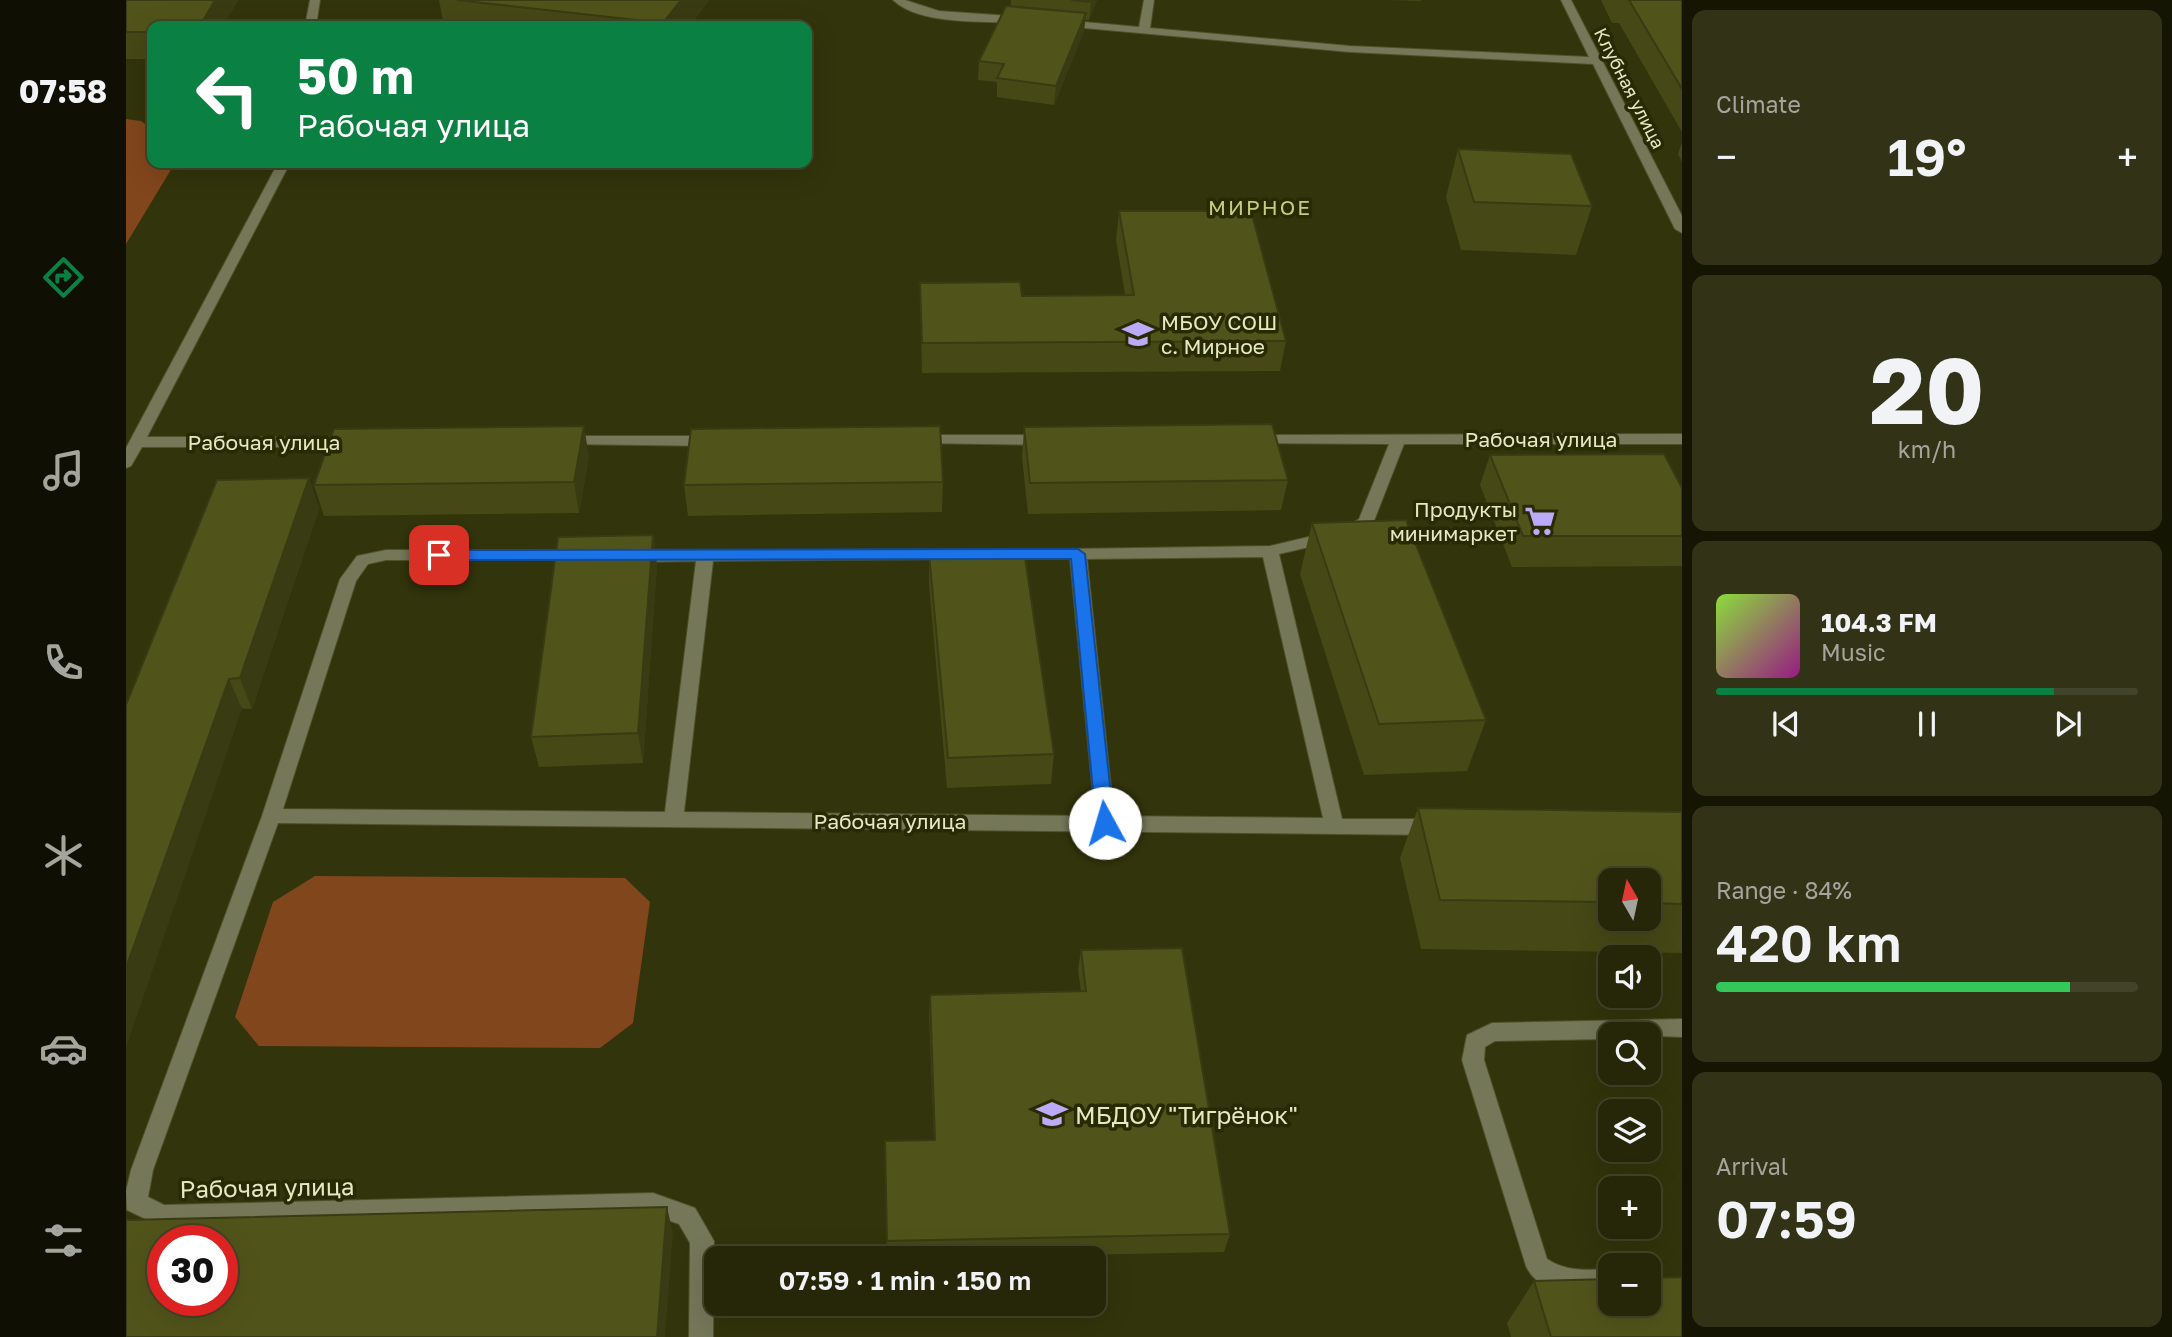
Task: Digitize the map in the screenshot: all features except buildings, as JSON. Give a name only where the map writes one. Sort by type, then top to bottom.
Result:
[{"type":"street","points":[[312,21],[315,0]]},
{"type":"street","points":[[898,0],[908,8],[926,12],[1035,21]]},
{"type":"street","points":[[1144,29],[1149,0]]},
{"type":"street","name":"Клубная улица","points":[[1566,0],[1682,229]]},
{"type":"street","points":[[1049,22],[1350,49],[1597,61]]},
{"type":"street","points":[[126,463],[281,168]]},
{"type":"street","points":[[622,555],[974,555],[1270,551],[1347,533],[1366,522],[1399,439]]},
{"type":"street","name":"Рабочая улица","points":[[1233,440],[1682,439]]},
{"type":"street","points":[[900,440],[1066,440]]},
{"type":"street","points":[[553,441],[733,441]]},
{"type":"street","name":"Рабочая улица","points":[[136,442],[372,442]]},
{"type":"street","points":[[1270,551],[1334,826]]},
{"type":"street","points":[[1078,554],[1105,823]]},
{"type":"street","name":"Рабочая улица","points":[[594,555],[386,555],[363,560],[348,579],[271,816],[142,1170],[135,1202],[162,1216],[653,1204],[687,1216],[702,1241],[701,1337]]},
{"type":"street","points":[[674,820],[705,556]]},
{"type":"street","name":"Рабочая улица","points":[[271,816],[1459,827]]},
{"type":"street","points":[[1598,1282],[1554,1278],[1538,1266],[1473,1060],[1475,1042],[1492,1032],[1682,1028]]},
{"type":"shaded area","points":[[126,119],[141,121],[147,125],[147,168],[172,168],[126,244]]},
{"type":"shaded area","points":[[315,876],[625,878],[650,902],[633,1023],[600,1048],[259,1046],[235,1017],[273,902]]},
{"type":"place","name":"МБОУ СОШ с. Мирное","points":[[1138,334]]},
{"type":"place","name":"Продукты минимаркет","points":[[1540,521]]},
{"type":"place","name":"МБДОУ \"Тигрёнок\"","points":[[1052,1114]]},
{"type":"district","name":"МИРНОЕ","points":[[1260,207]]},
{"type":"route","points":[[439,555],[1078,554],[1105,823]]}]
